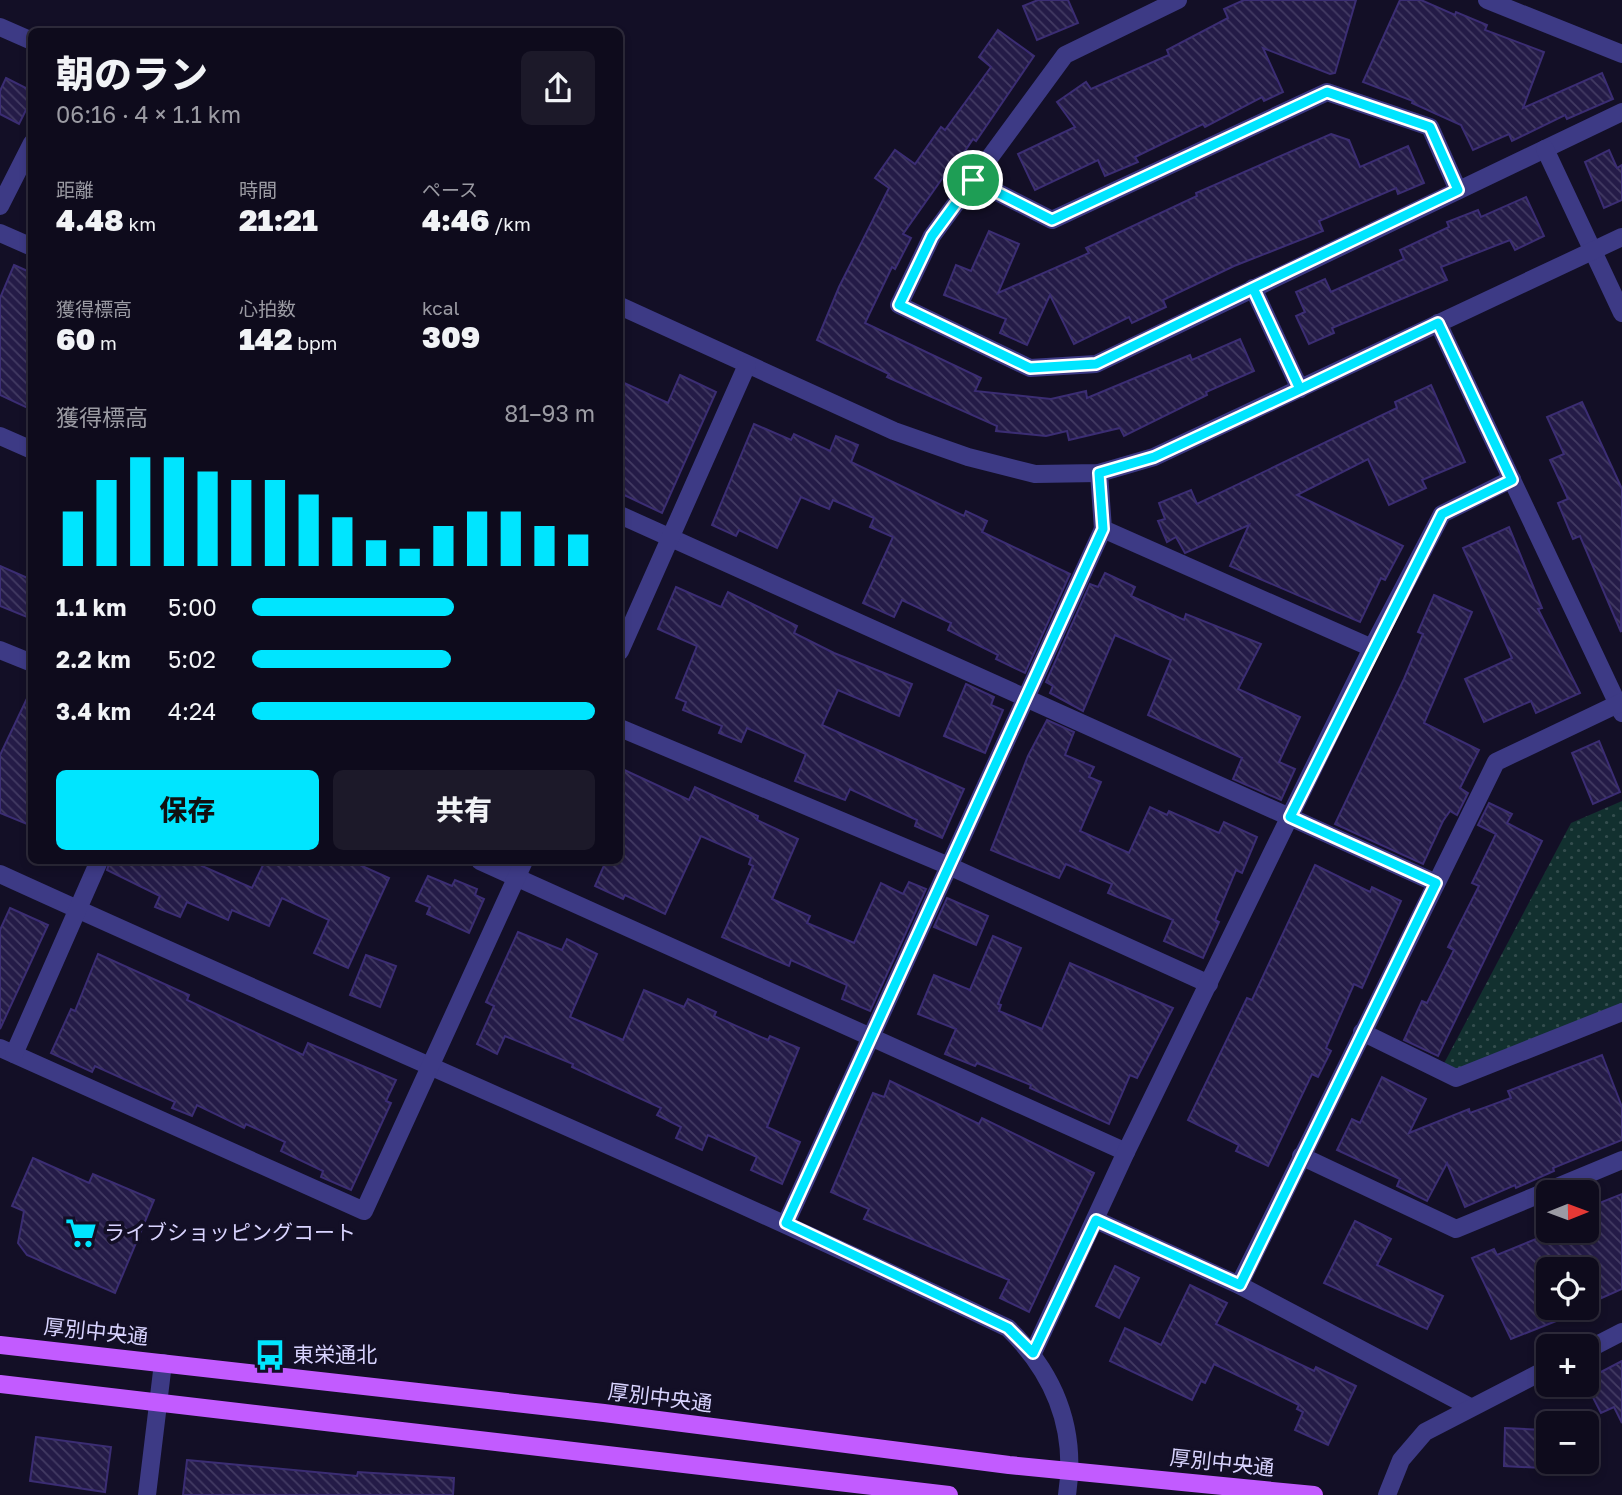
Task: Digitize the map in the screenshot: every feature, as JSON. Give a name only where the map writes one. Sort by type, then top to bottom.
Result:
[{"type":"main road","name":"厚別中央通","points":[[0,1345],[1070,1471],[1314,1495]]},
{"type":"main road","points":[[0,1384],[949,1495]]},
{"type":"street","points":[[1178,0],[1065,55],[932,236],[899,305],[1030,368],[1096,364],[1622,112]]},
{"type":"street","points":[[1488,0],[1622,54]]},
{"type":"street","points":[[0,27],[28,39]]},
{"type":"street","points":[[973,180],[1052,220],[1327,92],[1430,127],[1458,190]]},
{"type":"street","points":[[1545,149],[1622,313]]},
{"type":"street","points":[[0,206],[28,151]]},
{"type":"street","points":[[0,233],[28,245]]},
{"type":"street","points":[[623,307],[894,431],[968,457],[1035,474],[1099,473],[1154,457],[1622,237]]},
{"type":"street","points":[[1253,288],[1300,389]]},
{"type":"street","points":[[1240,1285],[1496,762],[1621,707],[1438,323]]},
{"type":"street","points":[[623,644],[747,365]]},
{"type":"street","points":[[0,436],[28,448]]},
{"type":"street","points":[[786,1223],[1103,529],[1099,473]]},
{"type":"street","points":[[1033,1353],[1126,1152],[1372,648],[1442,514],[1512,480]]},
{"type":"street","points":[[623,516],[1436,883]]},
{"type":"street","points":[[1103,529],[1372,648]]},
{"type":"street","points":[[0,650],[28,661]]},
{"type":"street","points":[[623,729],[949,866],[1209,984]]},
{"type":"street","points":[[98,864],[7,1051],[364,1212],[520,869]]},
{"type":"street","points":[[495,864],[520,869],[871,1037],[1126,1152]]},
{"type":"street","points":[[0,874],[430,1068],[786,1223],[1008,1328],[1033,1353],[1053,1388],[1066,1428],[1070,1471],[1067,1495]]},
{"type":"street","points":[[1362,1032],[1455,1078],[1622,1012]]},
{"type":"street","points":[[1301,1156],[1456,1229],[1622,1160]]},
{"type":"street","points":[[1096,1220],[1240,1285],[1470,1407]]},
{"type":"street","points":[[1599,1344],[1622,1332]]},
{"type":"street","points":[[147,1495],[163,1363]]},
{"type":"street","points":[[1387,1495],[1401,1460],[1425,1432],[1536,1374]]},
{"type":"green space","points":[[1622,801],[1622,1012],[1456,1078],[1440,1071],[1571,823]]},
{"type":"building","points":[[1038,0],[1068,0],[1078,23],[1037,40],[1023,6]]},
{"type":"building","points":[[1244,0],[1356,0],[1335,73],[1330,74],[1263,48],[1283,92],[1264,101],[1262,97],[1205,127],[1203,124],[1135,157],[1138,162],[1105,176],[1098,160],[1035,190],[1018,154],[1075,127],[1057,102],[1086,82],[1091,89],[1169,55],[1167,50],[1228,18],[1224,9]]},
{"type":"building","points":[[1400,0],[1421,0],[1455,15],[1456,12],[1487,25],[1485,30],[1544,52],[1523,108],[1602,73],[1613,99],[1567,119],[1565,115],[1512,141],[1509,134],[1473,150],[1461,125],[1412,103],[1413,101],[1363,82]]},
{"type":"building","points":[[998,30],[1034,56],[976,141],[973,139],[947,178],[944,176],[903,234],[911,238],[895,269],[892,267],[865,323],[981,378],[975,391],[1051,399],[1086,391],[1087,398],[1190,355],[1192,360],[1240,339],[1254,371],[1206,392],[1207,395],[1124,436],[1120,428],[1069,440],[1067,431],[1046,436],[996,431],[997,426],[887,377],[889,374],[817,340],[839,287],[889,188],[875,178],[895,150],[915,164],[941,127],[945,130],[991,67],[979,57]]},
{"type":"building","points":[[6,78],[28,89],[28,106],[19,124],[0,114],[0,91]]},
{"type":"building","points":[[1331,134],[1349,140],[1360,167],[1408,146],[1424,183],[1398,194],[1396,188],[1319,221],[1323,231],[1234,266],[1163,300],[1166,307],[1132,323],[1129,317],[1074,344],[1050,295],[1027,345],[1000,333],[1006,319],[944,295],[956,265],[971,271],[989,231],[1019,244],[998,293],[1089,253],[1086,248],[1197,196],[1196,193]]},
{"type":"building","points":[[1609,150],[1617,168],[1622,165],[1622,200],[1604,208],[1585,162]]},
{"type":"building","points":[[1526,197],[1544,236],[1515,250],[1510,240],[1441,267],[1447,280],[1332,328],[1334,333],[1309,344],[1296,316],[1305,312],[1296,292],[1325,279],[1331,292],[1404,259],[1400,250],[1449,227],[1447,222],[1478,210],[1481,217]]},
{"type":"building","points":[[14,265],[28,271],[28,408],[0,395],[0,298]]},
{"type":"building","points":[[680,375],[716,392],[662,513],[623,494],[623,382],[668,403]]},
{"type":"building","points":[[1431,385],[1465,462],[1422,480],[1426,488],[1389,505],[1368,459],[1297,495],[1403,546],[1385,580],[1381,578],[1360,622],[1230,566],[1249,525],[1185,553],[1176,537],[1167,542],[1158,521],[1165,519],[1159,503],[1191,490],[1197,504],[1397,408],[1395,402]]},
{"type":"building","points":[[1582,402],[1622,489],[1621,632],[1580,536],[1573,539],[1558,503],[1568,499],[1550,460],[1564,454],[1547,417]]},
{"type":"building","points":[[754,424],[791,440],[794,434],[830,451],[836,436],[858,445],[851,462],[964,516],[966,511],[987,521],[982,532],[1070,574],[1025,673],[996,659],[998,655],[948,630],[951,623],[902,600],[894,617],[863,603],[893,537],[870,527],[874,518],[833,500],[829,509],[801,497],[777,548],[739,530],[736,536],[712,525]]},
{"type":"building","points":[[1509,527],[1542,608],[1538,609],[1580,693],[1536,713],[1531,701],[1484,722],[1465,679],[1512,658],[1463,548]]},
{"type":"building","points":[[0,566],[28,578],[28,617],[0,606]]},
{"type":"building","points":[[1105,573],[1135,587],[1131,596],[1184,620],[1186,614],[1261,644],[1238,689],[1300,717],[1279,762],[1295,769],[1281,800],[1233,779],[1242,758],[1148,715],[1171,660],[1115,635],[1083,711],[1050,693],[1053,686],[1046,682],[1090,584],[1098,587]]},
{"type":"building","points":[[676,587],[721,607],[728,592],[797,626],[794,633],[834,653],[912,684],[899,716],[838,690],[822,725],[964,789],[942,838],[915,826],[917,820],[850,789],[845,800],[795,781],[806,754],[747,728],[741,742],[719,733],[722,726],[683,710],[686,702],[676,698],[697,646],[658,629]]},
{"type":"building","points":[[1434,595],[1472,612],[1424,723],[1479,750],[1460,788],[1468,793],[1457,815],[1450,811],[1443,821],[1423,864],[1335,824],[1404,679],[1423,634],[1418,632]]},
{"type":"building","points":[[966,684],[994,697],[991,705],[1003,710],[985,753],[944,736]]},
{"type":"building","points":[[28,696],[28,824],[0,813],[0,755]]},
{"type":"building","points":[[1047,720],[1074,732],[1065,755],[1094,767],[1089,777],[1101,782],[1080,831],[1129,853],[1150,807],[1167,815],[1169,811],[1219,833],[1224,822],[1257,837],[1242,873],[1236,870],[1215,920],[1219,922],[1203,958],[1164,941],[1173,920],[1108,893],[1112,884],[1066,864],[1059,878],[991,850],[1028,756]]},
{"type":"building","points":[[1599,741],[1620,792],[1593,804],[1572,753]]},
{"type":"building","points":[[623,769],[689,800],[695,787],[758,816],[757,820],[798,839],[772,899],[810,916],[807,923],[854,943],[881,883],[903,894],[909,882],[926,889],[870,1011],[842,999],[847,985],[791,960],[789,966],[722,937],[753,866],[749,864],[751,858],[701,836],[665,914],[625,895],[623,899],[595,886],[605,864],[623,864]]},
{"type":"building","points":[[1489,803],[1512,814],[1507,823],[1542,841],[1438,1056],[1404,1040],[1422,1001],[1427,1003],[1454,950],[1448,947],[1479,886],[1472,883],[1496,834],[1478,825]]},
{"type":"building","points":[[109,864],[203,864],[202,866],[252,888],[264,864],[358,864],[389,878],[348,968],[314,953],[329,920],[282,898],[269,926],[232,910],[228,920],[187,902],[180,917],[155,907],[160,896],[107,870]]},
{"type":"building","points":[[1315,865],[1370,892],[1372,887],[1401,901],[1362,988],[1354,984],[1326,1048],[1331,1051],[1318,1077],[1312,1074],[1268,1166],[1236,1151],[1239,1145],[1188,1120],[1247,998],[1252,1000]]},
{"type":"building","points":[[428,876],[452,886],[455,880],[477,889],[475,895],[484,899],[469,933],[427,914],[430,907],[416,901]]},
{"type":"building","points":[[947,898],[988,916],[976,945],[934,927]]},
{"type":"building","points":[[10,908],[48,925],[0,1029],[0,930]]},
{"type":"building","points":[[518,932],[562,950],[567,939],[597,954],[570,1017],[623,1040],[644,990],[684,1007],[688,999],[716,1012],[714,1016],[768,1040],[770,1036],[799,1048],[767,1127],[800,1142],[782,1184],[751,1170],[757,1157],[708,1135],[702,1150],[676,1138],[681,1127],[657,1115],[661,1108],[572,1067],[573,1064],[505,1036],[497,1054],[477,1044],[494,1006],[486,1002]]},
{"type":"building","points":[[993,936],[1021,948],[998,1004],[1001,1005],[999,1011],[1042,1029],[1070,963],[1173,1008],[1137,1078],[1130,1075],[1109,1124],[1030,1088],[1031,1085],[977,1063],[975,1066],[945,1054],[956,1029],[918,1014],[934,975],[970,990]]},
{"type":"building","points":[[98,954],[189,995],[187,1000],[303,1055],[308,1043],[396,1080],[386,1101],[391,1103],[351,1190],[321,1177],[323,1171],[281,1151],[285,1142],[246,1124],[244,1128],[197,1105],[192,1116],[172,1108],[175,1102],[95,1066],[92,1072],[51,1053],[71,1009],[75,1011]]},
{"type":"building","points":[[366,955],[396,966],[380,1007],[350,995]]},
{"type":"building","points":[[1602,1055],[1622,1107],[1622,1140],[1553,1168],[1554,1171],[1516,1188],[1515,1185],[1465,1207],[1447,1163],[1427,1201],[1397,1186],[1400,1179],[1337,1150],[1352,1119],[1360,1123],[1382,1077],[1426,1099],[1409,1133],[1469,1109],[1470,1113],[1511,1098],[1508,1091]]},
{"type":"building","points":[[890,1081],[979,1124],[982,1118],[1094,1173],[1029,1312],[1000,1298],[1009,1280],[864,1219],[869,1209],[831,1192],[873,1093],[884,1097]]},
{"type":"building","points":[[33,1158],[89,1183],[93,1174],[154,1200],[115,1293],[27,1255],[18,1243],[24,1211],[12,1206]]},
{"type":"building","points":[[1622,1194],[1622,1289],[1599,1299],[1599,1257],[1536,1257],[1536,1320],[1559,1320],[1511,1339],[1472,1258],[1494,1249],[1497,1255],[1536,1239],[1536,1243],[1599,1243],[1600,1203]]},
{"type":"building","points":[[1355,1221],[1391,1239],[1377,1265],[1443,1296],[1427,1329],[1324,1283]]},
{"type":"building","points":[[1115,1266],[1139,1278],[1119,1318],[1096,1306]]},
{"type":"building","points":[[1190,1285],[1227,1303],[1216,1324],[1314,1371],[1316,1367],[1356,1386],[1328,1445],[1295,1430],[1303,1412],[1297,1409],[1299,1405],[1214,1364],[1205,1383],[1201,1381],[1192,1400],[1110,1361],[1125,1328],[1161,1345]]},
{"type":"building","points":[[1622,1361],[1622,1423],[1614,1407],[1601,1413],[1593,1397],[1599,1397],[1599,1373]]},
{"type":"building","points":[[1505,1428],[1536,1430],[1536,1468],[1504,1466]]},
{"type":"building","points":[[36,1437],[111,1447],[105,1492],[30,1481]]},
{"type":"building","points":[[187,1460],[357,1476],[358,1472],[454,1478],[453,1495],[183,1495]]},
{"type":"place","name":"ライブショッピングコート","points":[[81,1233]]},
{"type":"place","name":"東栄通北","points":[[270,1355]]},
{"type":"route","points":[[973,180],[932,236],[899,305],[1030,368],[1096,364],[1253,288],[1300,389],[1154,457],[1099,473],[1103,529],[786,1223],[1008,1328],[1033,1353],[1096,1220],[1240,1285],[1436,883],[1290,817],[1372,648],[1442,514],[1512,480],[1438,323],[1300,389],[1276,339],[1253,288],[1458,190],[1430,127],[1327,92],[1052,220],[973,180]]}]
